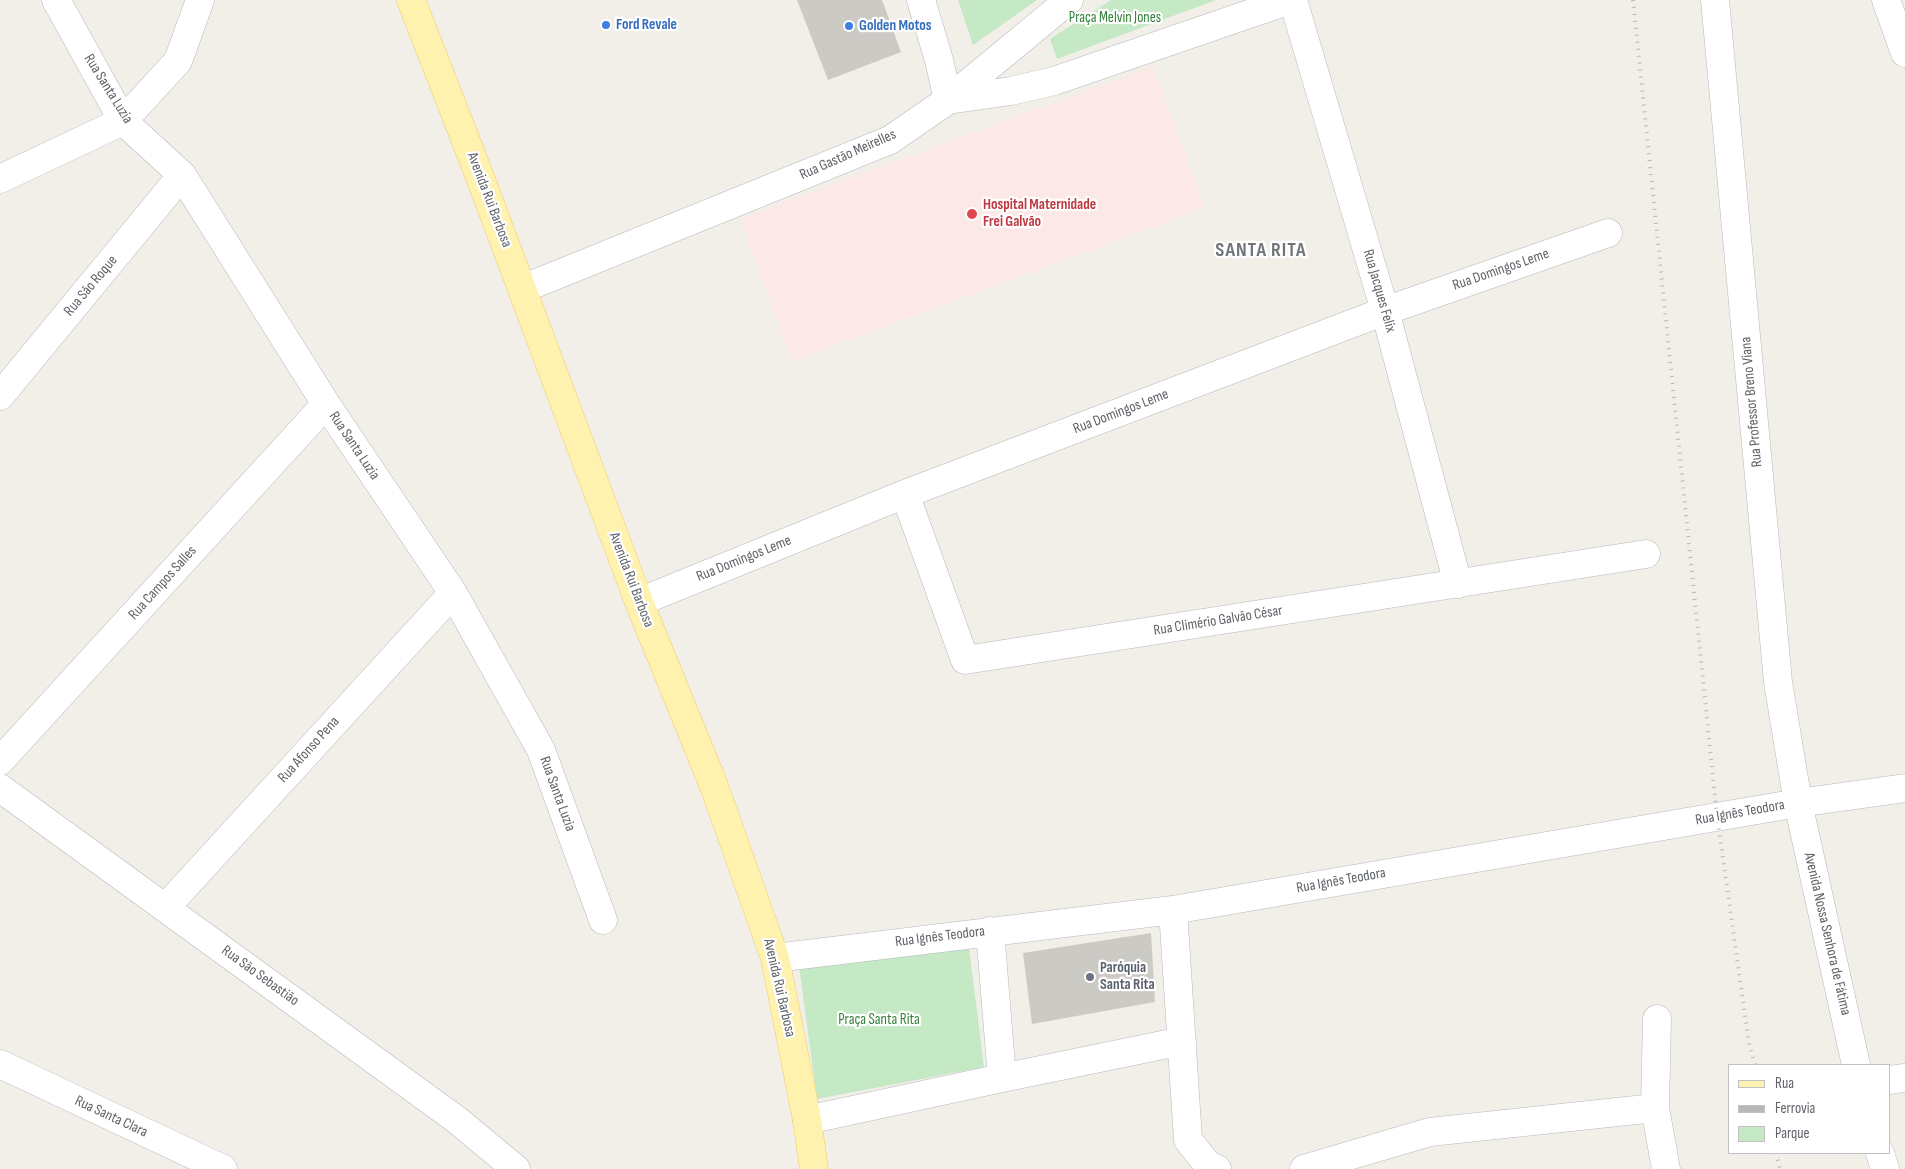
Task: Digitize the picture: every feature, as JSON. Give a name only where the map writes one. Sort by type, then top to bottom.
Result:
[{"type":"main road","name":"Avenida Rui Barbosa","points":[[411,0],[639,602],[714,786],[775,958],[807,1120],[814,1169]]},
{"type":"street","name":"Rua Santa Luzia","points":[[56,0],[124,121],[182,175],[326,404],[452,593],[541,750],[603,920]]},
{"type":"street","points":[[0,178],[124,121],[178,61],[200,0]]},
{"type":"street","points":[[921,0],[939,60],[948,100],[1069,0]]},
{"type":"street","name":"Rua Gastão Meirelles","points":[[522,289],[890,140],[948,100],[1011,91],[1054,81],[1292,0]]},
{"type":"street","name":"Rua Jacques Felix","points":[[1292,0],[1385,311],[1458,584]]},
{"type":"street","name":"Rua Professor Breno Viana","points":[[1715,0],[1778,682],[1798,803]]},
{"type":"street","points":[[1886,0],[1905,53]]},
{"type":"street","name":"Rua São Roque","points":[[0,396],[182,175]]},
{"type":"street","name":"Rua Domingos Leme","points":[[639,602],[905,494],[1385,311],[1608,233]]},
{"type":"street","name":"Rua Campos Salles","points":[[0,761],[326,404]]},
{"type":"street","name":"Rua Climério Galvão César","points":[[905,494],[966,660],[1646,554]]},
{"type":"street","name":"Rua Afonso Pena","points":[[166,907],[452,593]]},
{"type":"street","name":"Rua São Sebastião","points":[[0,788],[457,1120],[516,1169]]},
{"type":"street","name":"Rua Ignês Teodora","points":[[775,958],[1174,910],[1798,803],[1905,788]]},
{"type":"street","name":"Avenida Nossa Senhora de Fátima","points":[[1798,803],[1856,1064]]},
{"type":"street","points":[[1174,910],[1188,1140],[1208,1165],[1217,1169]]},
{"type":"street","points":[[990,931],[1002,1078]]},
{"type":"street","points":[[1657,1019],[1655,1108],[1666,1169]]},
{"type":"street","points":[[807,1120],[1182,1041]]},
{"type":"street","name":"Rua Santa Clara","points":[[0,1064],[223,1169]]},
{"type":"street","points":[[1890,1080],[1905,1078]]},
{"type":"street","points":[[1304,1169],[1430,1132],[1655,1108]]},
{"type":"street","points":[[1880,1154],[1884,1169]]},
{"type":"shaded area","name":"Hospital Maternidade Frei Galvão","points":[[1153,66],[1205,208],[792,361],[740,219]]},
{"type":"green space","name":"Praça Melvin Jones","points":[[958,0],[1037,0],[973,45]]},
{"type":"green space","name":"Praça Melvin Jones","points":[[1111,0],[1216,0],[1057,59],[1050,39]]},
{"type":"green space","name":"Praça Santa Rita","points":[[968,940],[984,1067],[817,1099],[799,966]]},
{"type":"building","name":"Golden Motos","points":[[797,0],[882,0],[901,52],[828,80]]},
{"type":"building","name":"Paróquia Santa Rita","points":[[1151,933],[1155,1002],[1032,1024],[1023,953]]},
{"type":"railway","points":[[1633,0],[1717,816],[1749,1043],[1755,1064]]},
{"type":"railway","points":[[1776,1154],[1780,1169]]},
{"type":"place","name":"Ford Revale","points":[[606,25]]},
{"type":"place","name":"Golden Motos","points":[[849,26]]},
{"type":"place","name":"Hospital Maternidade Frei Galvão","points":[[972,214]]},
{"type":"place","name":"Paróquia Santa Rita","points":[[1090,977]]},
{"type":"district","name":"SANTA RITA","points":[[1261,251]]}]
